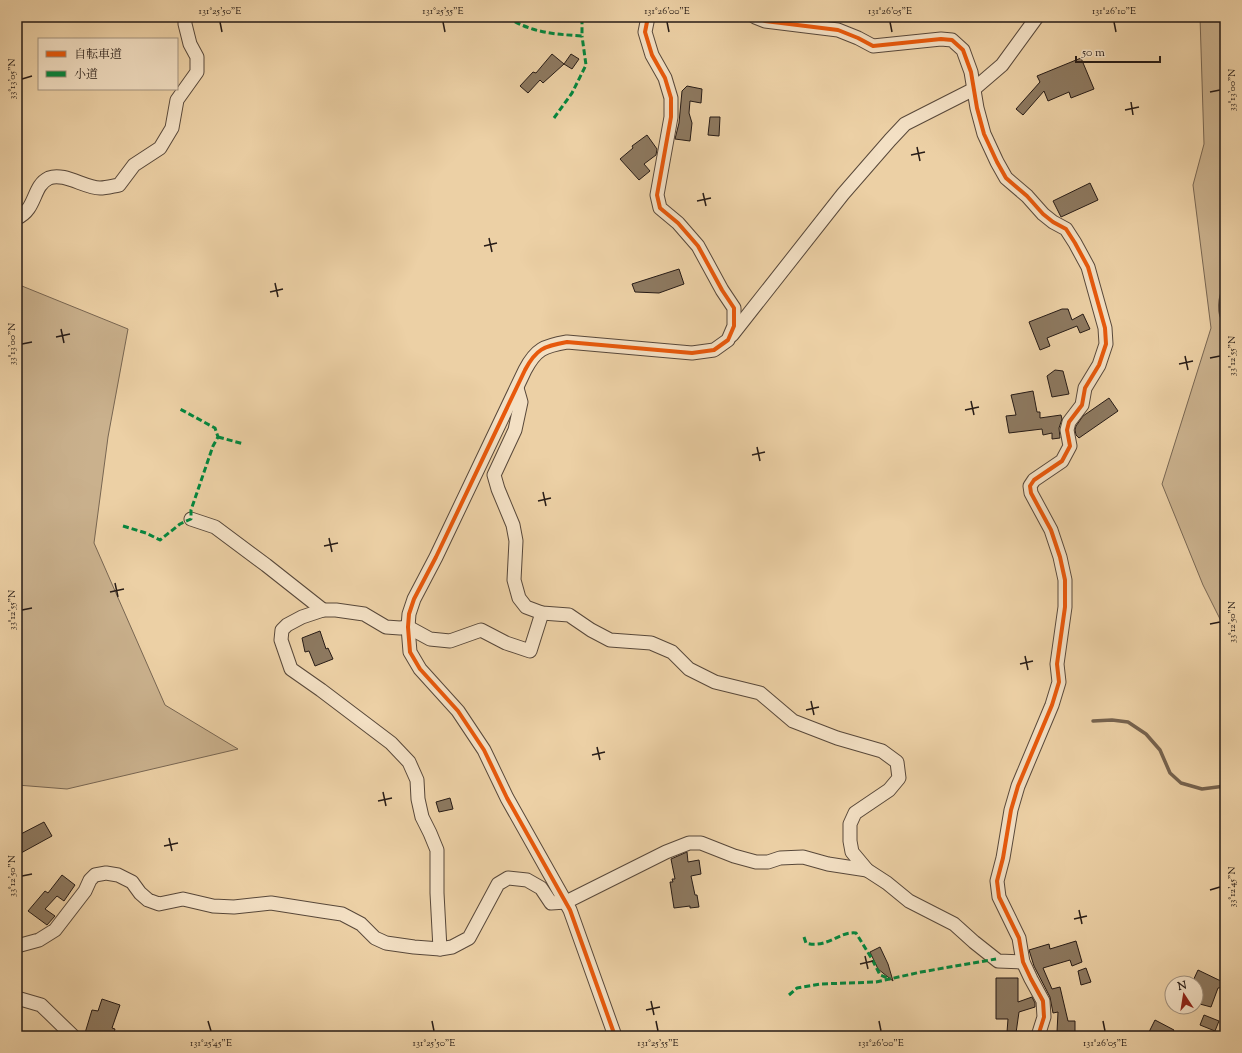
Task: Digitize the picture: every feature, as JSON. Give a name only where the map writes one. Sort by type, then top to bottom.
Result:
[{"type":"street","points":[[17,218],[25,214],[40,185],[50,178],[66,178],[100,188],[119,185],[134,165],[160,148],[172,128],[177,100],[196,72],[197,57],[190,44],[185,24],[185,17]]},
{"type":"street","points":[[648,17],[645,32],[652,55],[664,78],[671,98],[671,117],[657,195],[660,208],[678,224],[698,246],[722,290],[734,308],[734,326],[728,340]]},
{"type":"street","points":[[755,17],[765,21],[838,30],[873,46],[942,39],[952,40],[963,50],[971,72],[984,134],[1006,178],[1027,196],[1043,214],[1053,222],[1066,229],[1075,242],[1088,267],[1105,328],[1106,344],[1099,365],[1086,388],[1082,405],[1069,422],[1067,430],[1070,446],[1062,461],[1034,480],[1030,486],[1031,494],[1051,530],[1060,557],[1065,580],[1065,607],[1057,664],[1059,682],[1052,705],[1011,810],[1003,858],[996,881],[999,897],[1019,938],[1023,962],[1043,1001],[1044,1017],[1038,1036]]},
{"type":"street","points":[[616,1036],[566,902],[507,798],[484,750],[458,711],[420,669],[410,652],[408,627],[409,614],[414,599],[436,558],[530,360],[538,351],[551,345],[567,342],[692,352],[714,350],[728,340],[838,200],[905,124],[974,89],[1002,65],[1037,17]]},
{"type":"street","points":[[517,388],[521,402],[515,430],[494,475],[498,489],[513,525],[516,541],[514,580],[519,598],[526,607],[542,613],[569,614],[590,630],[610,640],[651,643],[672,652],[689,669],[715,682],[760,693],[793,721],[837,738],[882,751],[896,762],[900,778],[889,790],[855,813],[850,824],[850,841],[852,852],[866,870],[888,883],[908,901],[954,924],[998,961],[1023,962]]},
{"type":"street","points":[[191,519],[215,527],[266,564],[323,610]]},
{"type":"street","points":[[440,949],[437,894],[437,850],[422,817],[418,799],[417,780],[409,762],[391,743],[291,669],[284,653],[281,640],[282,630],[287,625],[302,617],[323,610],[336,610],[364,614],[386,627],[408,627],[430,639],[450,641],[481,630],[530,651],[542,613]]},
{"type":"street","points":[[17,946],[39,940],[55,930],[85,891],[90,880],[95,875],[106,873],[118,875],[132,882],[140,893],[148,900],[159,904],[183,899],[214,906],[234,907],[271,903],[342,914],[362,924],[375,938],[386,943],[414,948],[440,949],[452,947],[469,938],[498,884],[508,878],[532,882],[541,888],[551,903],[566,902],[666,852],[689,843],[701,843],[734,856],[756,862],[768,862],[780,858],[802,857],[828,864],[866,870]]},
{"type":"street","points":[[17,998],[41,1005],[73,1036]]},
{"type":"shaded area","points":[[1200,17],[1225,17],[1225,629],[1203,585],[1162,484],[1211,328],[1193,185],[1204,144]]},
{"type":"shaded area","points":[[17,284],[128,329],[108,437],[94,543],[165,705],[238,749],[67,789],[17,785]]},
{"type":"building","points":[[552,54],[564,64],[543,83],[540,80],[528,93],[520,86],[533,72],[536,73]]},
{"type":"building","points":[[571,54],[579,59],[572,69],[564,64]]},
{"type":"building","points":[[1081,58],[1094,89],[1071,98],[1069,92],[1048,101],[1044,91],[1023,115],[1016,109],[1040,82],[1037,76]]},
{"type":"building","points":[[687,86],[702,89],[701,103],[690,101],[689,113],[692,123],[690,141],[675,139],[679,123],[682,91]]},
{"type":"building","points":[[710,117],[720,117],[719,136],[708,135]]},
{"type":"building","points":[[647,135],[657,149],[656,155],[644,164],[650,171],[639,180],[620,159],[633,148],[632,146]]},
{"type":"building","points":[[1090,183],[1098,200],[1061,217],[1053,201]]},
{"type":"building","points":[[679,269],[684,284],[659,293],[635,292],[632,284]]},
{"type":"building","points":[[1062,309],[1068,309],[1072,320],[1083,314],[1090,329],[1080,333],[1077,326],[1047,338],[1050,346],[1040,350],[1029,322]]},
{"type":"building","points":[[1055,370],[1063,371],[1069,394],[1052,397],[1047,376]]},
{"type":"building","points":[[1033,391],[1037,412],[1040,412],[1040,418],[1061,415],[1062,419],[1059,428],[1060,438],[1052,439],[1052,433],[1043,435],[1042,429],[1009,433],[1006,416],[1016,415],[1011,395]]},
{"type":"building","points":[[1109,398],[1118,411],[1079,438],[1076,435],[1075,430],[1083,416]]},
{"type":"building","points":[[320,631],[326,649],[328,648],[333,659],[315,666],[309,651],[305,652],[302,638]]},
{"type":"building","points":[[450,798],[453,809],[439,812],[436,802]]},
{"type":"building","points":[[44,822],[52,836],[21,853],[17,846],[17,836]]},
{"type":"building","points":[[687,852],[688,862],[699,860],[701,874],[691,876],[699,907],[690,908],[690,906],[674,908],[670,882],[673,882],[672,879],[675,879],[671,859]]},
{"type":"building","points":[[62,875],[75,885],[64,901],[57,896],[45,909],[55,916],[47,925],[28,911],[45,891],[48,893]]},
{"type":"building","points":[[1076,941],[1082,962],[1072,966],[1070,960],[1043,968],[1052,989],[1060,987],[1068,1021],[1075,1021],[1075,1032],[1057,1032],[1058,1012],[1053,1013],[1050,997],[1034,966],[1029,950],[1049,944],[1050,949]]},
{"type":"building","points":[[880,947],[888,964],[893,981],[878,969],[870,952]]},
{"type":"building","points":[[1086,968],[1091,982],[1081,985],[1078,971]]},
{"type":"building","points":[[1198,970],[1225,983],[1225,987],[1218,988],[1211,1007],[1204,1005],[1204,975],[1196,975]]},
{"type":"building","points":[[996,978],[1018,978],[1018,1002],[1032,997],[1035,1003],[1035,1007],[1019,1012],[1016,1033],[1007,1032],[1008,1019],[996,1019]]},
{"type":"building","points":[[102,999],[120,1005],[112,1028],[115,1029],[113,1036],[95,1036],[85,1033],[92,1010],[98,1011]]},
{"type":"building","points":[[1204,1015],[1219,1021],[1215,1031],[1200,1025]]},
{"type":"building","points":[[1155,1020],[1174,1030],[1170,1036],[1147,1036]]},
{"type":"waterway","points":[[1225,287],[1221,296],[1220,305],[1222,319],[1225,323]]},
{"type":"waterway","points":[[1225,505],[1223,517],[1223,544],[1225,556]]},
{"type":"waterway","points":[[1093,721],[1112,720],[1128,722],[1146,734],[1160,750],[1170,773],[1181,783],[1202,789],[1225,786]]},
{"type":"marked path","points":[[507,17],[534,30],[582,36],[582,17]]},
{"type":"marked path","points":[[554,118],[572,93],[586,65],[582,36]]},
{"type":"marked path","points":[[123,526],[146,533],[160,540],[180,524],[191,519],[191,510],[213,446],[218,437],[215,428],[180,409]]},
{"type":"marked path","points":[[218,437],[244,444]]},
{"type":"marked path","points":[[804,937],[806,943],[820,944],[850,933],[856,933],[880,975],[890,979]]},
{"type":"marked path","points":[[789,995],[797,988],[820,984],[876,982],[921,972],[996,959]]},
{"type":"cycle path","points":[[615,1036],[570,910],[507,798],[484,750],[458,711],[420,669],[410,652],[408,627],[409,614],[414,599],[436,557],[525,370],[537,353],[552,345],[567,342],[692,353],[714,350],[728,340],[734,326],[734,308],[722,290],[698,246],[678,223],[660,208],[657,195],[671,117],[671,98],[665,78],[652,55],[645,32],[648,17]]},
{"type":"cycle path","points":[[755,17],[765,21],[838,30],[873,46],[941,39],[952,40],[963,50],[971,72],[977,108],[984,134],[997,162],[1006,178],[1027,196],[1043,214],[1053,222],[1066,229],[1088,267],[1105,328],[1106,344],[1099,365],[1085,388],[1082,405],[1069,422],[1067,430],[1070,446],[1062,461],[1034,480],[1030,486],[1031,493],[1051,530],[1060,557],[1065,580],[1065,607],[1057,664],[1059,682],[1052,705],[1018,786],[1011,810],[1003,858],[997,881],[999,897],[1019,938],[1023,962],[1043,1001],[1044,1017],[1038,1036]]}]
